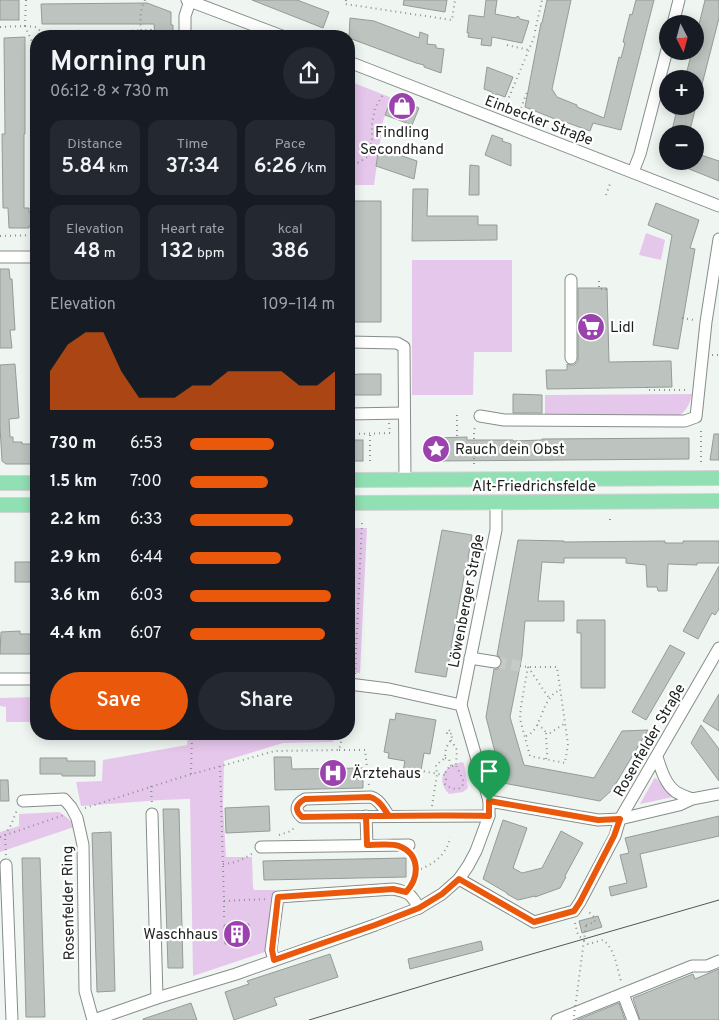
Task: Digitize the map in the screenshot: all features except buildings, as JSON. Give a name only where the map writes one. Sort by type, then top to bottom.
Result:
[{"type":"main road","name":"Alt-Friedrichsfelde","points":[[355,480],[719,478]]},
{"type":"main road","points":[[0,483],[30,482]]},
{"type":"main road","name":"Alt-Friedrichsfelde","points":[[355,503],[719,501]]},
{"type":"main road","points":[[0,505],[30,505]]},
{"type":"street","points":[[675,15],[679,0]]},
{"type":"street","points":[[185,30],[184,16],[188,1],[266,30]]},
{"type":"street","points":[[633,172],[640,154],[664,60]]},
{"type":"street","name":"Einbecker Straße","points":[[355,64],[719,206]]},
{"type":"street","points":[[480,416],[504,420],[630,421],[686,421],[696,417],[707,312],[719,239]]},
{"type":"street","points":[[0,257],[30,257]]},
{"type":"street","points":[[571,280],[571,358]]},
{"type":"street","points":[[355,342],[397,342],[404,347],[405,480]]},
{"type":"street","points":[[355,414],[404,413]]},
{"type":"street","name":"Löwenberger Straße","points":[[461,705],[496,530],[496,502]]},
{"type":"street","name":"Rosenfelder Straße","points":[[580,902],[614,836],[620,819],[719,648]]},
{"type":"street","points":[[470,658],[495,662]]},
{"type":"street","points":[[0,679],[30,678]]},
{"type":"street","points":[[355,684],[461,705]]},
{"type":"street","name":"Rosenfelder Ring","points":[[74,812],[83,845],[85,991],[94,1020],[157,998],[236,974],[375,925],[419,908],[442,894],[459,879],[468,866],[476,852],[489,816],[489,801],[461,705]]},
{"type":"street","points":[[657,757],[668,783],[677,792],[692,799]]},
{"type":"street","points":[[489,801],[598,820],[620,819],[679,805],[692,799],[719,794]]},
{"type":"street","points":[[389,816],[382,805],[370,797],[305,799],[299,802],[297,806],[302,817],[489,816]]},
{"type":"street","points":[[23,801],[64,799],[74,812]]},
{"type":"street","points":[[152,814],[157,998]]},
{"type":"street","points":[[366,816],[367,845]]},
{"type":"street","points":[[262,848],[403,845]]},
{"type":"street","points":[[6,865],[12,1020]]},
{"type":"street","points":[[459,879],[534,922],[572,912],[580,902]]},
{"type":"street","points":[[274,960],[272,950],[278,897],[393,889],[406,892],[414,899],[419,908]]},
{"type":"street","points":[[557,1020],[692,966],[706,966],[719,961]]},
{"type":"street","points":[[624,994],[633,1020]]},
{"type":"path","points":[[26,0],[25,26],[30,37]]},
{"type":"path","points":[[145,0],[140,20],[140,30],[151,30]]},
{"type":"path","points":[[346,0],[345,4],[452,20],[455,0]]},
{"type":"path","points":[[535,31],[542,0]]},
{"type":"path","points":[[0,27],[25,26],[36,27],[38,30]]},
{"type":"path","points":[[507,102],[535,35]]},
{"type":"path","points":[[508,45],[529,50]]},
{"type":"path","points":[[355,164],[369,156],[375,108],[384,92]]},
{"type":"path","points":[[521,108],[527,92]]},
{"type":"path","points":[[526,123],[530,111]]},
{"type":"path","points":[[606,195],[611,181]]},
{"type":"path","points":[[0,236],[30,235]]},
{"type":"path","points":[[599,280],[599,289],[602,289],[604,294]]},
{"type":"path","points":[[647,387],[647,390],[699,390]]},
{"type":"path","points":[[456,415],[457,437]]},
{"type":"path","points":[[474,464],[474,430],[480,416]]},
{"type":"path","points":[[355,434],[404,433]]},
{"type":"path","points":[[370,434],[370,465]]},
{"type":"path","points":[[355,636],[362,523]]},
{"type":"path","points":[[520,666],[557,667],[568,744],[565,763],[530,756],[520,719],[528,667]]},
{"type":"path","points":[[528,667],[549,698]]},
{"type":"path","points":[[525,736],[530,735],[537,724],[549,698],[554,692],[560,690]]},
{"type":"path","points":[[546,733],[550,733],[565,723]]},
{"type":"path","points":[[537,724],[546,733],[546,760]]},
{"type":"path","points":[[451,734],[451,740],[457,750],[456,765],[463,781],[462,785],[455,789],[447,787],[444,775],[451,766],[456,765]]},
{"type":"path","points":[[191,774],[192,740]]},
{"type":"path","points":[[339,750],[342,740]]},
{"type":"path","points":[[451,740],[446,748],[446,758],[450,761],[451,766]]},
{"type":"path","points":[[0,837],[151,786],[275,751],[365,750],[368,783]]},
{"type":"path","points":[[432,816],[437,774],[436,765],[446,758]]},
{"type":"path","points":[[220,765],[224,921]]},
{"type":"path","points":[[395,772],[411,776],[416,775],[417,770],[444,775]]},
{"type":"path","points":[[151,786],[152,814]]},
{"type":"path","points":[[6,865],[5,835],[17,809],[23,801]]},
{"type":"path","points":[[416,870],[424,869],[433,863],[450,842],[450,837]]},
{"type":"path","points":[[403,845],[410,853],[416,870],[411,886],[406,892]]},
{"type":"path","points":[[224,901],[262,900],[278,897]]},
{"type":"path","points":[[574,1016],[586,925],[596,922],[594,917],[580,902]]},
{"type":"path","points":[[572,912],[578,935],[582,939],[588,944],[603,940],[608,944],[624,994]]},
{"type":"shaded area","points":[[355,83],[392,98],[383,121],[374,185],[355,185]]},
{"type":"shaded area","points":[[646,233],[665,240],[661,260],[639,255]]},
{"type":"shaded area","points":[[412,260],[512,260],[512,352],[474,352],[473,395],[412,395]]},
{"type":"shaded area","points":[[692,394],[688,407],[678,416],[545,417],[545,395]]},
{"type":"shaded area","points":[[355,528],[367,528],[360,673],[355,673]]},
{"type":"shaded area","points":[[30,697],[30,722],[6,722],[6,707],[0,706],[0,698]]},
{"type":"shaded area","points":[[187,740],[335,740],[332,742],[283,743],[224,761],[223,805],[226,857],[252,857],[254,890],[275,890],[268,951],[193,976],[190,799],[81,806],[76,782],[102,781],[103,760],[187,745]]},
{"type":"shaded area","points":[[461,762],[464,763],[468,788],[463,792],[449,794],[443,785],[443,775],[448,768]]},
{"type":"shaded area","points":[[654,779],[673,797],[640,804]]},
{"type":"shaded area","points":[[59,812],[70,820],[74,827],[0,852],[0,832],[19,826],[19,814]]},
{"type":"tunnel","points":[[495,662],[520,666]]},
{"type":"tram line","points":[[309,1020],[719,900]]},
{"type":"place","name":"Findling Secondhand","points":[[402,106]]},
{"type":"place","name":"Lidl","points":[[591,327]]},
{"type":"place","name":"Rauch dein Obst","points":[[436,449]]},
{"type":"place","name":"Ärztehaus","points":[[333,773]]},
{"type":"place","name":"Waschhaus","points":[[237,934]]},
{"type":"route","points":[[489,801],[489,816],[467,816],[432,816],[389,816],[375,816],[366,816],[302,817],[298,811],[297,806],[299,802],[305,799],[370,797],[375,799],[382,805],[389,816],[375,816],[366,816],[367,845],[398,845],[410,853],[417,871],[411,886],[406,892],[393,889],[278,897],[272,950],[274,960],[419,908],[442,894],[459,879],[534,922],[574,911],[614,836],[620,819],[598,820],[489,801]]}]
